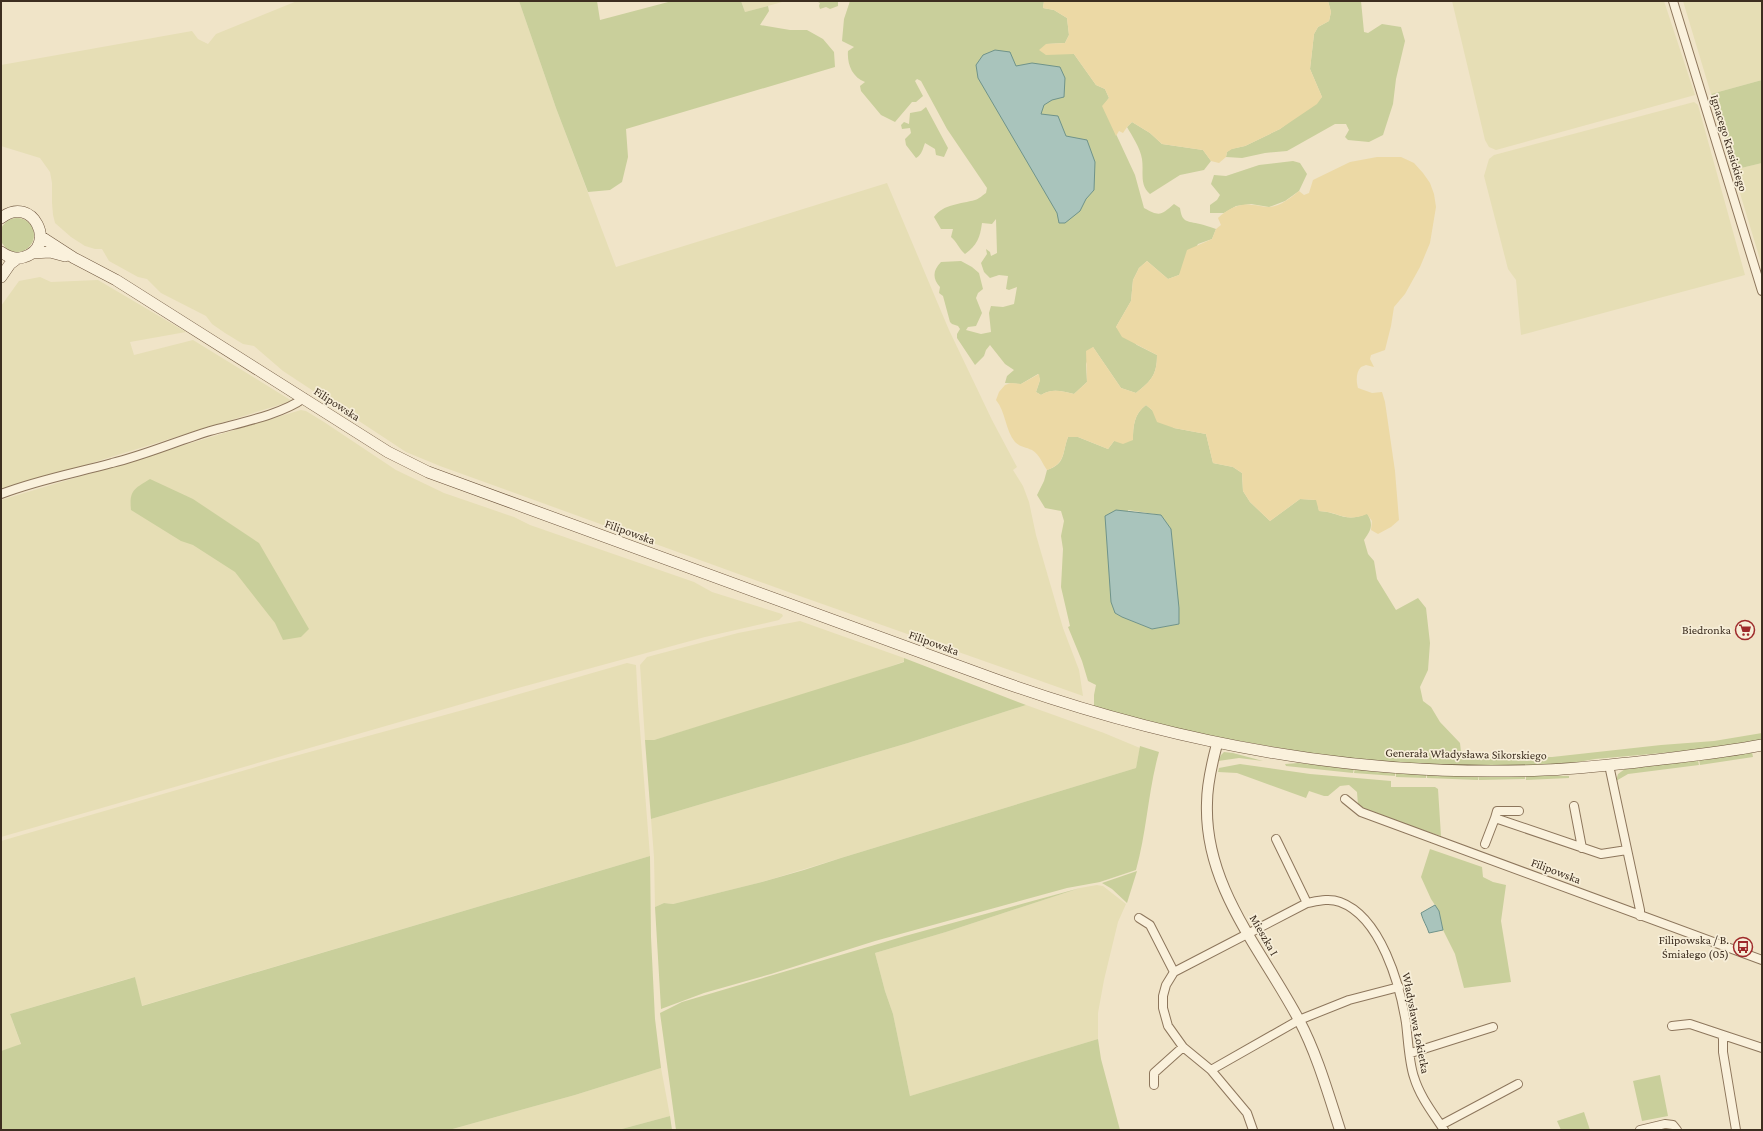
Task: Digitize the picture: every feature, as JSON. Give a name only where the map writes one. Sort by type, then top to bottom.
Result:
[{"type":"main road","points":[[2,216],[17,212],[29,215],[37,222],[40,236],[38,246],[32,253]]},
{"type":"main road","name":"Filipowska","points":[[40,236],[74,258],[116,280],[395,456],[428,472],[1038,695],[1132,723],[1217,744]]},
{"type":"main road","points":[[1,252],[7,256],[18,258]]},
{"type":"main road","name":"Filipowska","points":[[18,258],[32,253],[50,252],[74,258]]},
{"type":"main road","points":[[1,276],[10,264],[18,258]]},
{"type":"main road","name":"Generała Władysława Sikorskiego","points":[[1217,744],[1290,756],[1359,764],[1425,769],[1545,770],[1714,753],[1762,745]]},
{"type":"street","name":"Ignacego Krasickiego","points":[[1673,1],[1762,291]]},
{"type":"street","points":[[1,494],[66,473],[113,463],[184,439],[251,420],[294,405],[304,398]]},
{"type":"street","name":"Mieszka I","points":[[1217,744],[1210,774],[1207,803],[1210,837],[1216,869],[1232,906],[1299,1020],[1315,1056],[1340,1130]]},
{"type":"street","points":[[1609,764],[1640,916]]},
{"type":"street","name":"Filipowska","points":[[1345,799],[1361,812],[1762,960]]},
{"type":"street","points":[[1574,806],[1582,848]]},
{"type":"street","points":[[1485,844],[1497,812],[1519,811]]},
{"type":"street","points":[[1495,818],[1601,854],[1627,850]]},
{"type":"street","points":[[1276,839],[1307,903]]},
{"type":"street","name":"Władysława Łokietka","points":[[1174,972],[1307,903],[1329,900],[1339,901],[1358,913],[1373,929],[1390,962],[1399,987],[1411,1053],[1413,1077],[1424,1100],[1442,1128]]},
{"type":"street","points":[[1138,918],[1150,924],[1174,972],[1164,990],[1163,1008],[1168,1026],[1183,1046],[1211,1070],[1247,1113],[1254,1130]]},
{"type":"street","points":[[1211,1070],[1299,1020],[1349,1000],[1399,987]]},
{"type":"street","points":[[1672,1026],[1690,1024],[1762,1048]]},
{"type":"street","points":[[1411,1053],[1493,1027]]},
{"type":"street","points":[[1724,1035],[1723,1052],[1736,1130]]},
{"type":"street","points":[[1154,1085],[1154,1073],[1183,1046]]},
{"type":"street","points":[[1442,1128],[1518,1084]]},
{"type":"street","points":[[1640,1130],[1665,1124],[1673,1125],[1677,1130]]},
{"type":"shaded area","points":[[297,1],[519,1],[556,108],[616,267],[887,183],[949,330],[992,420],[1017,467],[1013,470],[1023,486],[1029,502],[1036,535],[1063,628],[1079,670],[1083,696],[794,594],[440,466],[406,452],[283,371],[254,346],[243,344],[212,324],[206,316],[161,293],[147,279],[138,277],[109,261],[102,249],[95,249],[85,246],[71,237],[55,223],[53,215],[52,183],[50,172],[40,158],[1,146],[1,65],[192,31],[198,39],[208,44],[216,34]]},
{"type":"shaded area","points":[[741,1],[786,1],[745,12]]},
{"type":"shaded area","points":[[1452,1],[1664,1],[1695,95],[1496,150],[1489,147],[1485,140]]},
{"type":"shaded area","points":[[1683,1],[1762,1],[1762,80],[1711,94]]},
{"type":"shaded area","points":[[1694,102],[1698,105],[1745,275],[1521,335],[1516,280],[1508,269],[1484,176],[1489,159],[1494,155]]},
{"type":"shaded area","points":[[1762,163],[1762,266],[1733,170]]},
{"type":"shaded area","points":[[40,277],[51,282],[98,280],[186,332],[130,342],[134,355],[193,340],[292,401],[1,491],[1,306],[19,281]]},
{"type":"shaded area","points":[[301,410],[306,411],[324,422],[396,470],[444,493],[514,517],[530,525],[694,582],[712,592],[782,614],[783,616],[779,620],[705,637],[500,693],[1,837],[1,500]]},
{"type":"shaded area","points":[[800,621],[904,658],[905,661],[806,694],[654,740],[645,740],[640,665],[647,657],[738,633]]},
{"type":"shaded area","points":[[627,663],[636,665],[650,856],[141,1006],[135,977],[10,1014],[21,1045],[1,1051],[1,841],[273,762]]},
{"type":"shaded area","points":[[1026,705],[1104,733],[1140,748],[1136,768],[762,882],[673,904],[664,903],[655,907],[654,857],[651,819],[908,743]]},
{"type":"shaded area","points":[[1097,885],[1103,886],[1126,904],[1118,922],[1104,980],[1098,1013],[1098,1039],[910,1096],[893,1014],[875,953],[946,932],[1080,888]]},
{"type":"shaded area","points":[[661,1068],[670,1116],[618,1130],[449,1130],[575,1095]]},
{"type":"green space","points":[[519,1],[597,1],[600,20],[672,1],[741,1],[745,12],[768,6],[769,11],[760,25],[790,30],[807,30],[823,39],[834,52],[835,67],[626,129],[628,157],[622,182],[610,190],[588,192],[556,108]]},
{"type":"green space","points":[[816,1],[838,1],[838,6],[830,9],[826,7],[820,9],[820,3]]},
{"type":"green space","points":[[850,1],[1044,1],[1043,8],[1054,10],[1067,18],[1069,35],[1065,43],[1046,44],[1061,54],[1074,54],[1096,85],[1105,89],[1109,98],[1103,106],[1135,175],[1144,208],[1160,214],[1174,204],[1180,208],[1182,216],[1188,222],[1216,229],[1212,239],[1198,244],[1179,275],[1168,279],[1147,261],[1139,268],[1133,280],[1131,301],[1116,327],[1137,345],[1157,355],[1156,368],[1152,377],[1146,385],[1136,393],[1121,388],[1093,347],[1086,364],[1087,382],[1074,394],[1061,391],[1049,391],[1041,395],[1036,392],[1040,380],[1038,374],[1021,384],[1005,383],[1007,376],[1014,370],[1005,364],[990,345],[984,356],[975,365],[957,338],[957,334],[960,329],[958,326],[950,322],[943,296],[939,293],[940,287],[937,284],[934,274],[936,268],[941,262],[961,261],[979,273],[983,289],[978,293],[976,298],[982,313],[976,326],[968,327],[966,330],[981,334],[991,332],[989,313],[991,306],[1003,307],[1014,304],[1017,287],[1009,290],[1006,289],[1008,276],[999,275],[990,278],[984,272],[981,263],[987,254],[986,249],[990,252],[991,256],[997,253],[996,219],[992,224],[982,223],[977,241],[965,254],[951,237],[953,229],[941,229],[934,217],[942,209],[978,199],[986,193],[987,188],[947,129],[921,81],[917,79],[915,81],[923,96],[916,102],[912,102],[895,122],[881,115],[861,91],[860,86],[865,82],[860,80],[851,70],[848,61],[848,51],[854,47],[842,41],[844,19]]},
{"type":"green space","points":[[1328,1],[1361,1],[1364,32],[1368,33],[1382,24],[1401,27],[1405,41],[1396,79],[1393,104],[1383,135],[1369,142],[1348,140],[1345,137],[1349,130],[1346,124],[1335,124],[1287,151],[1265,153],[1242,158],[1226,157],[1227,152],[1231,149],[1245,146],[1280,129],[1322,97],[1310,69],[1314,34],[1318,27],[1329,21],[1331,12]]},
{"type":"green space","points":[[1762,80],[1762,163],[1733,170],[1711,94]]},
{"type":"green space","points":[[926,107],[948,148],[944,157],[936,155],[935,149],[925,143],[921,153],[916,158],[906,145],[905,139],[911,133],[910,128],[902,129],[901,125],[904,122],[909,124],[910,113],[921,111]]},
{"type":"green space","points":[[1132,122],[1150,133],[1162,144],[1203,150],[1211,161],[1204,170],[1180,175],[1150,194],[1144,187],[1140,150],[1127,127]]},
{"type":"green space","points":[[1293,161],[1300,163],[1307,174],[1299,191],[1285,201],[1269,207],[1251,204],[1236,206],[1224,213],[1210,213],[1210,205],[1217,200],[1220,195],[1211,184],[1214,175],[1226,176],[1259,165]]},
{"type":"green space","points":[[14,218],[20,218],[29,223],[33,229],[33,241],[29,247],[20,252],[14,252],[5,247],[0,238],[0,232],[5,223]]},
{"type":"green space","points":[[1146,405],[1174,428],[1206,434],[1213,463],[1233,467],[1242,473],[1243,491],[1250,502],[1270,521],[1300,499],[1317,500],[1319,511],[1348,517],[1360,516],[1367,513],[1371,524],[1370,530],[1364,540],[1368,554],[1374,561],[1377,579],[1396,610],[1418,598],[1426,608],[1430,643],[1428,670],[1420,687],[1423,701],[1431,707],[1440,722],[1460,743],[1461,752],[1450,759],[1552,757],[1661,745],[1714,741],[1762,733],[1762,742],[1729,747],[1595,759],[1561,765],[1529,766],[1390,763],[1346,759],[1174,730],[1094,706],[1096,685],[1088,681],[1082,661],[1068,627],[1070,626],[1061,587],[1063,549],[1061,536],[1064,521],[1061,511],[1045,508],[1037,495],[1044,481],[1047,470],[1053,468],[1060,461],[1068,437],[1078,437],[1108,449],[1114,441],[1133,440],[1135,421]],"holes":[[[1128,510],[1161,515],[1179,608],[1179,624],[1152,629],[1115,613]]]},
{"type":"green space","points":[[150,479],[193,499],[259,543],[309,629],[301,637],[283,640],[275,623],[235,572],[193,545],[181,541],[131,510],[132,494],[136,488]]},
{"type":"green space","points":[[904,658],[1026,705],[908,743],[651,819],[645,740],[654,740],[892,666],[904,662]]},
{"type":"green space","points":[[1140,746],[1159,752],[1152,781],[1143,841],[1136,870],[1100,882],[1067,888],[875,941],[771,974],[704,993],[661,1009],[655,907],[664,903],[673,904],[804,870],[1136,768]]},
{"type":"green space","points":[[1224,752],[1263,761],[1239,758],[1218,761]]},
{"type":"green space","points":[[1752,752],[1753,757],[1700,765],[1699,760]]},
{"type":"green space","points":[[1698,760],[1699,765],[1628,774],[1616,781],[1618,774],[1625,769]]},
{"type":"green space","points":[[1298,763],[1354,768],[1353,773],[1286,766],[1285,764]]},
{"type":"green space","points":[[1240,764],[1310,774],[1391,781],[1391,787],[1435,787],[1438,789],[1441,836],[1361,810],[1358,805],[1357,792],[1349,785],[1340,786],[1328,796],[1309,791],[1306,798],[1237,773],[1218,772],[1219,768]]},
{"type":"green space","points":[[1355,768],[1395,771],[1395,776],[1354,773]]},
{"type":"green space","points":[[1396,771],[1426,773],[1426,778],[1396,777]]},
{"type":"green space","points":[[1427,773],[1478,775],[1478,780],[1427,778]]},
{"type":"green space","points":[[1478,775],[1525,775],[1525,779],[1479,780]]},
{"type":"green space","points":[[1526,775],[1569,776],[1569,778],[1526,780]]},
{"type":"green space","points":[[1430,849],[1482,867],[1483,877],[1493,882],[1506,885],[1501,921],[1511,982],[1464,988],[1455,954],[1443,930],[1439,911],[1431,899],[1421,877]]},
{"type":"green space","points":[[650,856],[651,937],[655,1019],[661,1068],[575,1095],[449,1130],[1,1130],[1,1051],[21,1044],[10,1014],[135,977],[142,1006]]},
{"type":"green space","points":[[1137,871],[1127,903],[1112,889],[1102,883]]},
{"type":"green space","points":[[1080,888],[946,932],[875,953],[893,1014],[910,1096],[1098,1039],[1101,1059],[1120,1130],[676,1130],[660,1013],[682,1002],[905,936]]},
{"type":"green space","points":[[1660,1075],[1668,1116],[1642,1121],[1633,1081]]},
{"type":"green space","points":[[1584,1112],[1590,1130],[1561,1130],[1557,1121]]},
{"type":"green space","points":[[670,1116],[672,1130],[618,1130]]},
{"type":"sand","points":[[1044,1],[1328,1],[1331,12],[1329,21],[1318,27],[1314,34],[1310,69],[1322,97],[1317,104],[1280,129],[1245,146],[1232,149],[1227,152],[1226,157],[1219,163],[1211,161],[1203,150],[1162,144],[1150,133],[1132,122],[1123,133],[1119,131],[1116,136],[1102,106],[1109,98],[1105,89],[1096,85],[1074,54],[1046,55],[1039,50],[1046,44],[1065,43],[1069,35],[1067,18],[1054,10],[1043,8]]},
{"type":"sand","points":[[1377,157],[1401,157],[1414,163],[1430,183],[1434,194],[1436,207],[1430,243],[1420,267],[1405,294],[1394,307],[1385,350],[1371,355],[1370,359],[1374,367],[1366,365],[1361,367],[1358,371],[1357,377],[1358,388],[1372,393],[1382,392],[1385,402],[1395,471],[1399,520],[1391,527],[1378,534],[1371,530],[1372,521],[1367,514],[1348,517],[1319,511],[1316,500],[1300,499],[1270,521],[1250,502],[1243,491],[1242,473],[1233,467],[1213,463],[1206,434],[1174,428],[1157,422],[1152,410],[1146,405],[1139,412],[1135,421],[1133,440],[1123,444],[1114,441],[1108,449],[1078,437],[1068,437],[1060,461],[1047,470],[1035,452],[1015,442],[1009,432],[1002,410],[996,400],[999,392],[1005,385],[1011,383],[1021,384],[1039,374],[1040,380],[1036,392],[1041,395],[1049,391],[1061,391],[1074,394],[1087,382],[1086,351],[1093,347],[1121,388],[1136,393],[1146,385],[1152,377],[1156,368],[1157,355],[1122,337],[1116,327],[1131,301],[1133,280],[1139,268],[1147,261],[1168,279],[1179,275],[1187,250],[1212,239],[1216,229],[1221,225],[1218,218],[1230,209],[1243,205],[1272,207],[1285,202],[1299,191],[1304,195],[1309,193],[1313,180],[1350,162]]},
{"type":"water","points":[[995,50],[1010,52],[1016,66],[1032,63],[1060,67],[1065,78],[1064,97],[1052,100],[1044,105],[1041,114],[1058,116],[1066,136],[1087,140],[1095,162],[1094,190],[1086,199],[1080,211],[1065,223],[1059,223],[1057,213],[978,78],[976,65],[983,55]]},
{"type":"water","points":[[1116,510],[1161,515],[1171,529],[1179,608],[1179,624],[1152,629],[1115,613],[1111,602],[1105,516]]},
{"type":"water","points":[[1435,905],[1439,911],[1443,930],[1429,933],[1421,913]]},
{"type":"place","name":"Biedronka","points":[[1745,630]]},
{"type":"place","name":"Filipowska / B. Śmiałego (05)","points":[[1743,947]]}]
